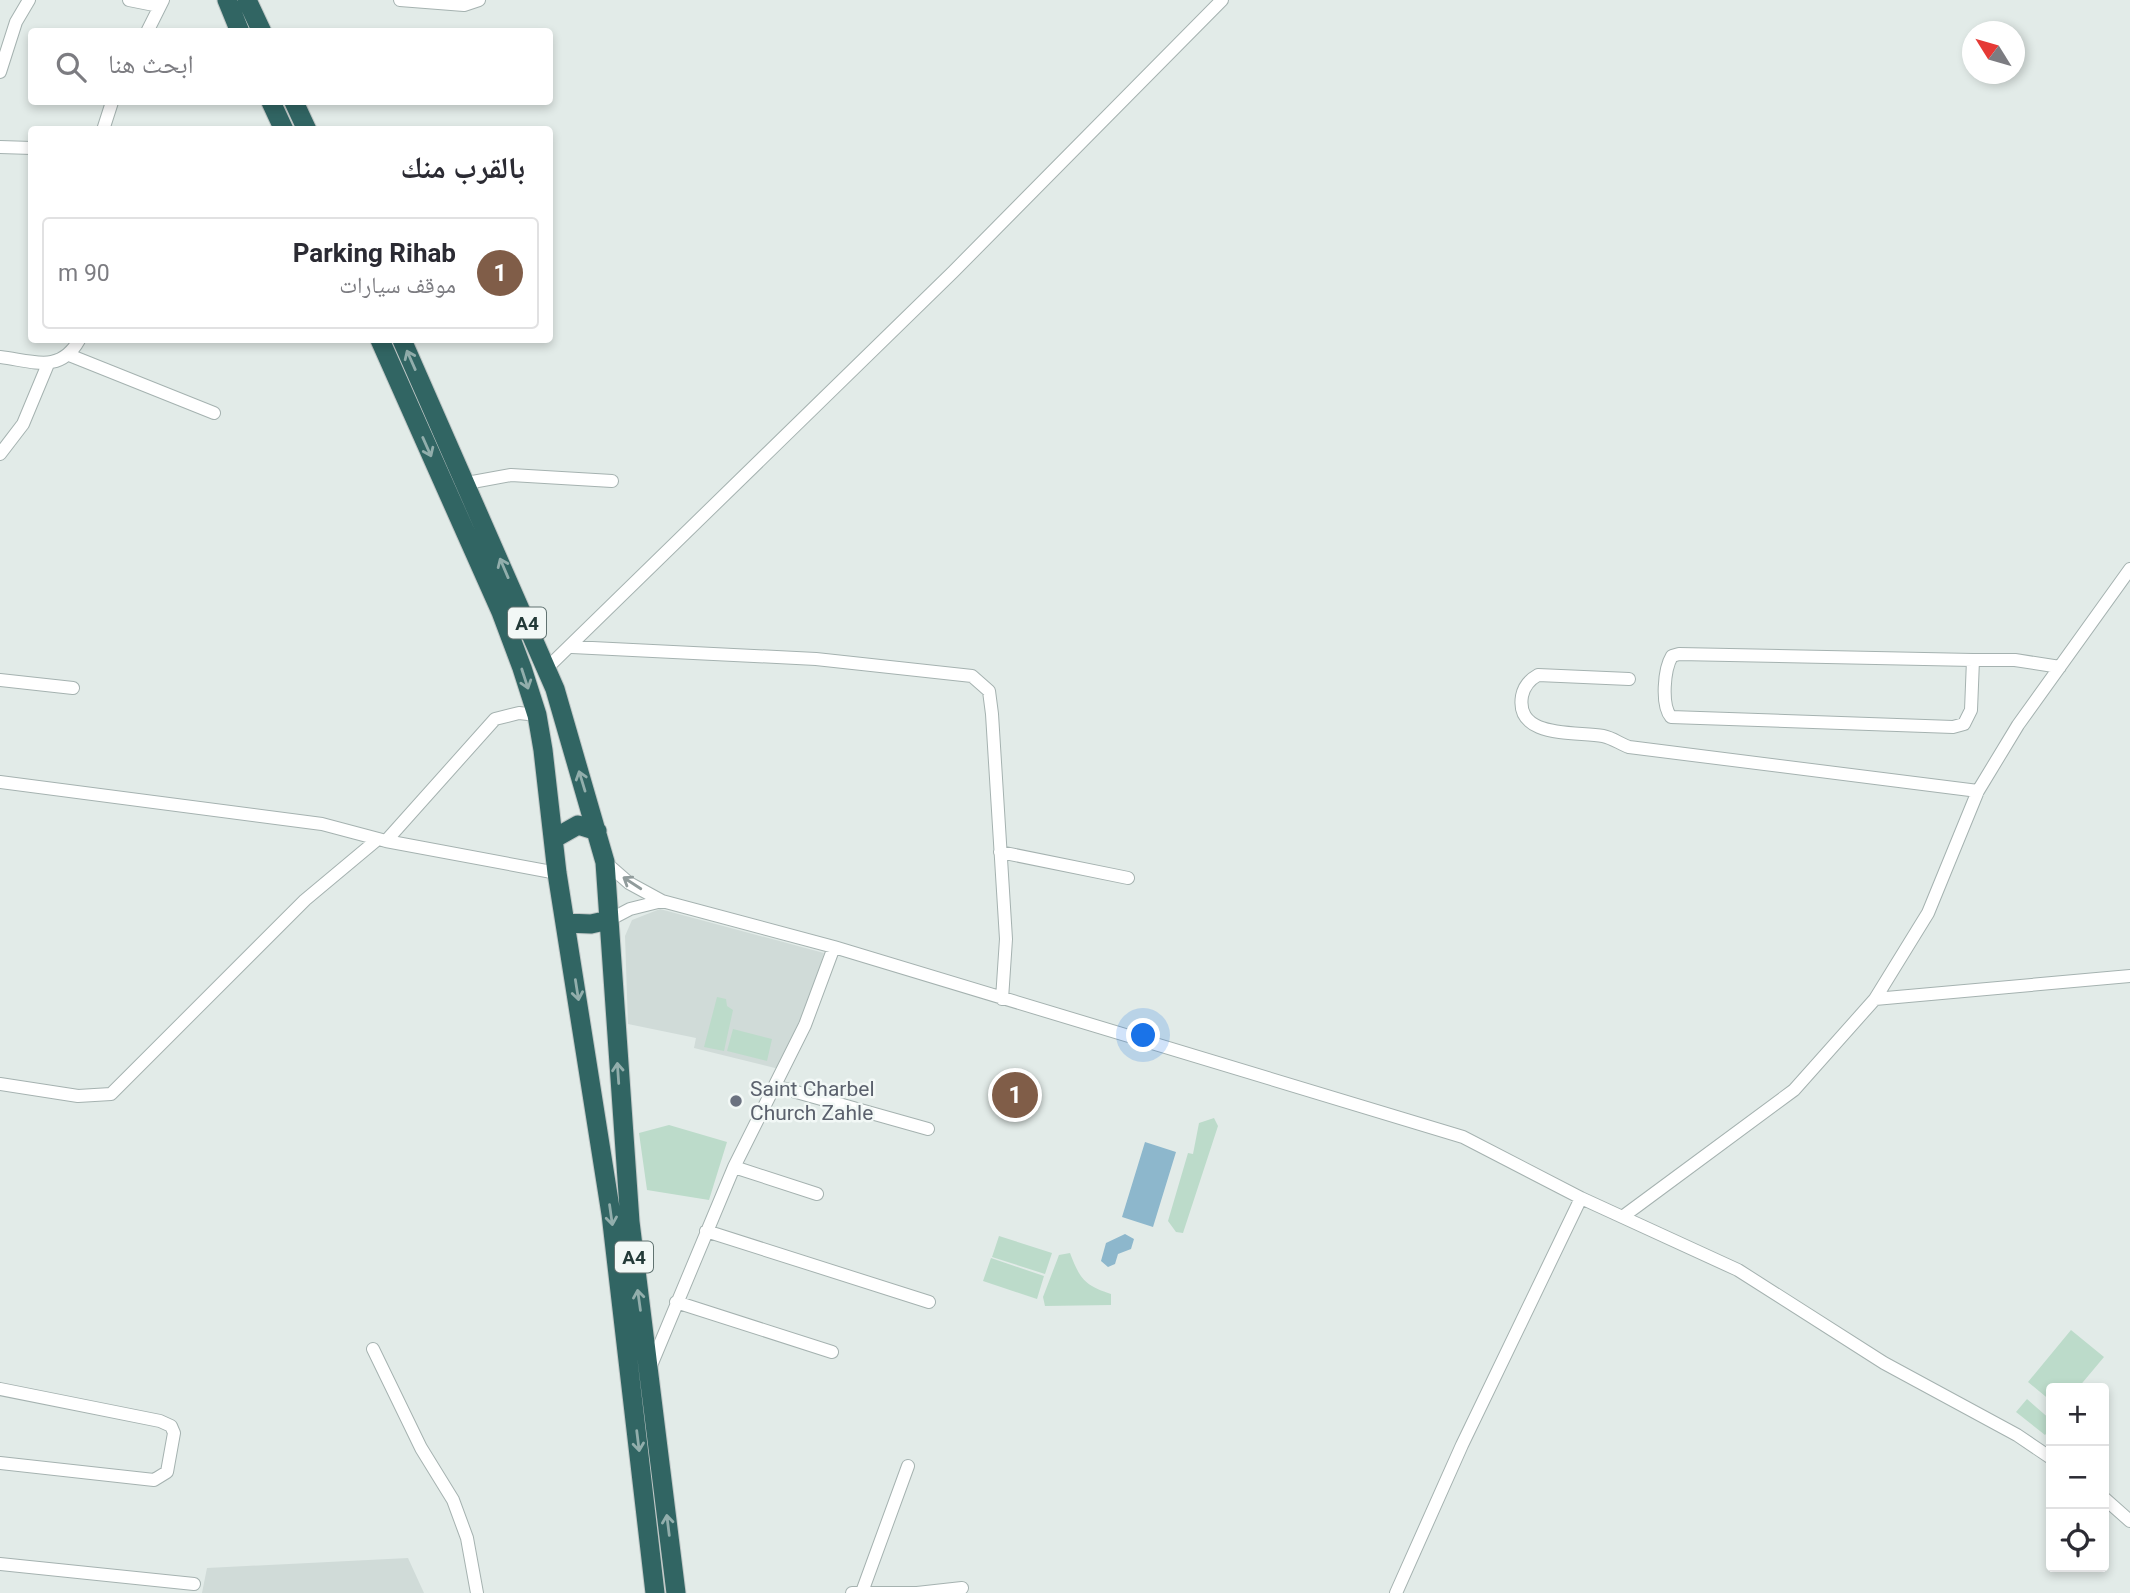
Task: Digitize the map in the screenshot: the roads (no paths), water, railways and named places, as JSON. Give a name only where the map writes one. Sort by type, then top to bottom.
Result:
[{"type":"highway","points":[[227,0],[238,28]]},
{"type":"highway","points":[[247,0],[260,28]]},
{"type":"highway","points":[[272,105],[282,126]]},
{"type":"highway","points":[[295,105],[305,126]]},
{"type":"highway","name":"A4","points":[[381,343],[501,612],[537,715],[555,838],[557,873],[611,1214],[655,1593]]},
{"type":"highway","name":"A4","points":[[403,343],[547,668],[605,862],[629,1209],[676,1593]]},
{"type":"highway","points":[[555,838],[578,825],[597,831]]},
{"type":"highway","points":[[566,923],[591,924],[609,920]]},
{"type":"street","points":[[0,72],[16,22],[29,0]]},
{"type":"street","points":[[129,0],[161,3],[149,28]]},
{"type":"street","points":[[400,0],[464,5],[479,0]]},
{"type":"street","points":[[547,668],[572,647],[953,272],[1222,0]]},
{"type":"street","points":[[104,126],[111,105]]},
{"type":"street","points":[[0,147],[28,148]]},
{"type":"street","points":[[0,357],[48,365],[69,355],[77,343]]},
{"type":"street","points":[[69,355],[214,413]]},
{"type":"street","points":[[0,454],[23,424],[48,365]]},
{"type":"street","points":[[467,483],[512,475],[612,481]]},
{"type":"street","points":[[1625,1215],[1794,1090],[1875,999],[1928,913],[1978,791],[2018,725],[2130,569]]},
{"type":"street","points":[[572,647],[816,659],[972,676],[989,691],[998,782],[1006,939],[1002,999]]},
{"type":"street","points":[[1973,660],[1968,719],[1964,724],[1953,727],[1671,717],[1666,708],[1667,667],[1672,656],[1679,654],[2015,660],[2060,667]]},
{"type":"street","points":[[1629,679],[1538,675],[1524,689],[1522,707],[1526,719],[1535,726],[1604,736],[1629,747],[1978,791]]},
{"type":"street","points":[[0,680],[73,688]]},
{"type":"street","points":[[0,1084],[78,1096],[111,1094],[305,900],[382,840],[495,719],[519,713],[537,715]]},
{"type":"street","points":[[0,782],[322,824],[382,840],[557,873]]},
{"type":"street","points":[[1000,852],[1128,878]]},
{"type":"street","points":[[605,862],[629,883],[662,901],[834,947],[1463,1137],[1581,1198],[1625,1215],[1738,1270],[1884,1363],[2017,1435],[2046,1455]]},
{"type":"street","points":[[609,920],[630,909],[662,901]]},
{"type":"street","points":[[649,1371],[734,1167],[805,1025],[834,947]]},
{"type":"street","points":[[1875,999],[2130,976]]},
{"type":"street","points":[[775,1086],[928,1129]]},
{"type":"street","points":[[734,1167],[817,1194]]},
{"type":"street","points":[[1396,1593],[1462,1445],[1581,1198]]},
{"type":"street","points":[[706,1231],[929,1302]]},
{"type":"street","points":[[676,1302],[832,1352]]},
{"type":"street","points":[[373,1349],[421,1448],[453,1500],[467,1538],[477,1593]]},
{"type":"street","points":[[0,1389],[160,1421],[171,1426],[174,1433],[167,1472],[154,1480],[0,1463]]},
{"type":"street","points":[[908,1466],[857,1592],[917,1593],[962,1588]]},
{"type":"street","points":[[2109,1502],[2130,1521]]},
{"type":"street","points":[[0,1564],[194,1584]]},
{"type":"water","points":[[1145,1142],[1176,1152],[1153,1227],[1122,1217]]},
{"type":"water","points":[[1125,1234],[1134,1239],[1131,1249],[1118,1254],[1115,1264],[1108,1267],[1101,1261],[1106,1243]]},
{"type":"place","name":"Parking Rihab","points":[[1015,1095]]},
{"type":"place","name":"Saint Charbel Church Zahle","points":[[736,1101]]}]
